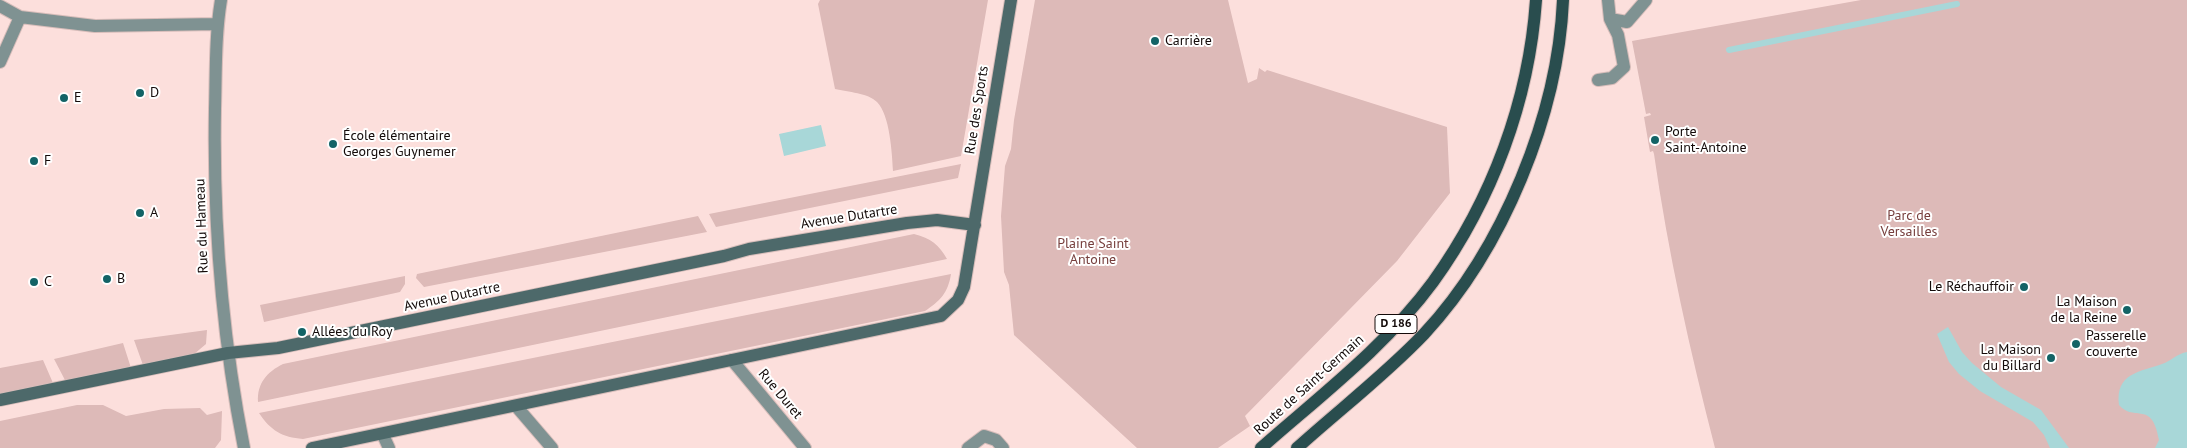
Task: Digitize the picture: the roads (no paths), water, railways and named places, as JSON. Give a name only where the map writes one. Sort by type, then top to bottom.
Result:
[{"type":"main road","name":"Rue des Sports","points":[[975,225],[1011,0]]},
{"type":"main road","name":"Route de Saint-Germain","points":[[1261,448],[1376,345],[1432,282],[1474,214],[1495,171],[1518,106],[1533,34],[1536,0]]},
{"type":"main road","name":"D 186","points":[[1297,448],[1424,333],[1458,291],[1501,222],[1520,180],[1542,119],[1557,54],[1563,0]]},
{"type":"main road","name":"Avenue Dutartre","points":[[0,400],[228,353],[278,348],[758,247],[937,220],[975,225]]},
{"type":"main road","points":[[312,448],[383,435],[940,316],[958,300],[964,287],[975,225]]},
{"type":"street","name":"Rue du Hameau","points":[[221,0],[217,24],[214,151],[216,242],[228,353],[244,448]]},
{"type":"street","points":[[1598,80],[1612,78],[1624,67],[1618,35],[1610,19],[1608,0]]},
{"type":"street","points":[[1610,19],[1627,22],[1646,0]]},
{"type":"street","points":[[0,6],[20,17],[95,26],[217,24]]},
{"type":"street","points":[[0,62],[20,17]]},
{"type":"street","name":"Rue Duret","points":[[732,360],[805,448]]},
{"type":"street","points":[[516,406],[552,448]]},
{"type":"street","points":[[383,435],[389,448]]},
{"type":"street","points":[[968,448],[984,436],[996,440],[1003,448]]},
{"type":"water","points":[[821,125],[826,146],[784,156],[779,134]]},
{"type":"water","points":[[1948,327],[1962,352],[1972,363],[2001,387],[2041,410],[2069,448],[2050,448],[2044,435],[2033,422],[1980,391],[1959,374],[1949,362],[1937,334]]},
{"type":"water","points":[[2187,352],[2187,448],[2155,448],[2159,440],[2156,427],[2147,416],[2125,410],[2119,405],[2121,386],[2125,380],[2138,372],[2165,363]]},
{"type":"waterway","points":[[1729,50],[1957,4]]},
{"type":"place","name":"Carrière","points":[[1155,41]]},
{"type":"place","name":"D","points":[[140,93]]},
{"type":"place","name":"E","points":[[64,98]]},
{"type":"place","name":"Porte Saint-Antoine","points":[[1655,140]]},
{"type":"place","name":"École élémentaire Georges Guynemer","points":[[333,144]]},
{"type":"place","name":"F","points":[[34,161]]},
{"type":"place","name":"A","points":[[140,213]]},
{"type":"place","name":"B","points":[[107,279]]},
{"type":"place","name":"C","points":[[34,282]]},
{"type":"place","name":"Le Réchauffoir","points":[[2024,287]]},
{"type":"place","name":"La Maison de la Reine","points":[[2127,310]]},
{"type":"place","name":"Allées du Roy","points":[[302,332]]},
{"type":"place","name":"Passerelle couverte","points":[[2076,344]]},
{"type":"place","name":"La Maison du Billard","points":[[2051,358]]},
{"type":"park label","name":"Parc de Versailles","points":[[1909,224]]},
{"type":"park label","name":"Plaine Saint Antoine","points":[[1093,252]]}]
